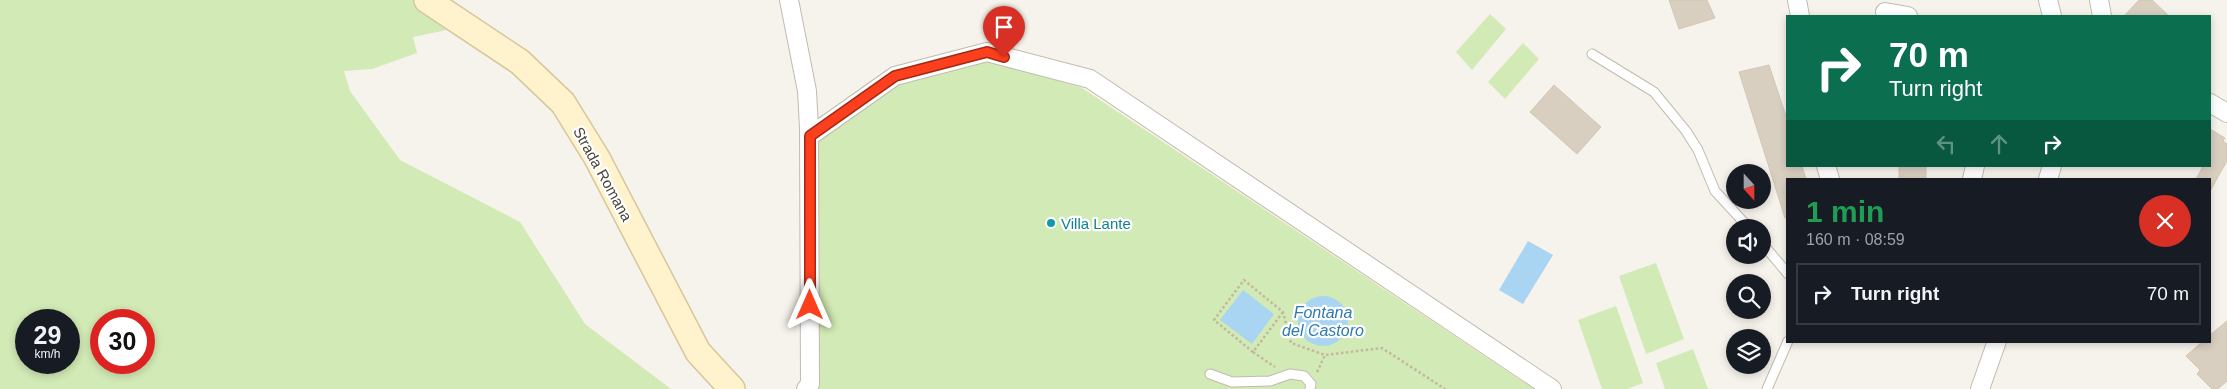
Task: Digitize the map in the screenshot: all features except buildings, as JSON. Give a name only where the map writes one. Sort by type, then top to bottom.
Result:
[{"type":"street","name":"Strada Romana","points":[[427,0],[520,62],[563,103],[597,158],[698,352],[732,389]]},
{"type":"street","points":[[789,0],[806,91],[810,136],[810,384],[806,389]]},
{"type":"street","points":[[1797,0],[1800,15]]},
{"type":"street","points":[[2048,0],[2052,15]]},
{"type":"street","points":[[2099,0],[2102,15]]},
{"type":"street","points":[[1885,12],[1902,15]]},
{"type":"street","points":[[810,136],[895,76],[987,52],[1090,79],[1552,389]]},
{"type":"street","points":[[2211,104],[2227,113]]},
{"type":"street","points":[[1983,343],[1988,362]]},
{"type":"street","points":[[1980,389],[1996,343]]},
{"type":"lane","points":[[1592,54],[1654,92],[1686,131],[1698,150],[1715,191],[1741,219]]},
{"type":"lane","points":[[1771,254],[1786,272]]},
{"type":"lane","points":[[1767,389],[1787,343]]},
{"type":"lane","points":[[1210,374],[1232,382],[1270,381],[1290,374],[1304,376],[1310,386]]},
{"type":"path","points":[[1290,374],[1253,352],[1214,320],[1244,280],[1283,312],[1292,343],[1325,355],[1382,348],[1445,389]]},
{"type":"path","points":[[1253,352],[1283,312]]},
{"type":"path","points":[[1310,386],[1325,355]]},
{"type":"green space","points":[[0,0],[414,0],[456,28],[413,37],[417,53],[372,69],[344,71],[350,91],[400,160],[520,222],[585,324],[671,389],[0,389]]},
{"type":"green space","points":[[1490,14],[1506,29],[1472,70],[1456,52]]},
{"type":"green space","points":[[1523,43],[1539,59],[1505,99],[1488,82]]},
{"type":"green space","name":"Villa Lante","points":[[986,59],[1082,88],[1534,389],[814,389],[816,142],[898,80]]},
{"type":"green space","points":[[1656,263],[1684,339],[1646,354],[1619,276]]},
{"type":"green space","points":[[1616,306],[1643,383],[1627,389],[1602,389],[1578,320]]},
{"type":"green space","points":[[1693,349],[1708,389],[1665,389],[1656,363]]},
{"type":"water","points":[[1528,241],[1553,255],[1523,304],[1499,290]]},
{"type":"water","points":[[1243,290],[1274,314],[1252,344],[1220,320]]},
{"type":"water","name":"Fontana del Castoro","points":[[1328,296],[1341,303],[1347,311],[1347,331],[1341,339],[1333,345],[1318,346],[1305,339],[1299,331],[1298,316],[1305,303],[1313,297]]},
{"type":"place","name":"Villa Lante","points":[[1051,223]]},
{"type":"route","points":[[810,305],[810,136],[895,76],[987,52],[1004,57]]}]
